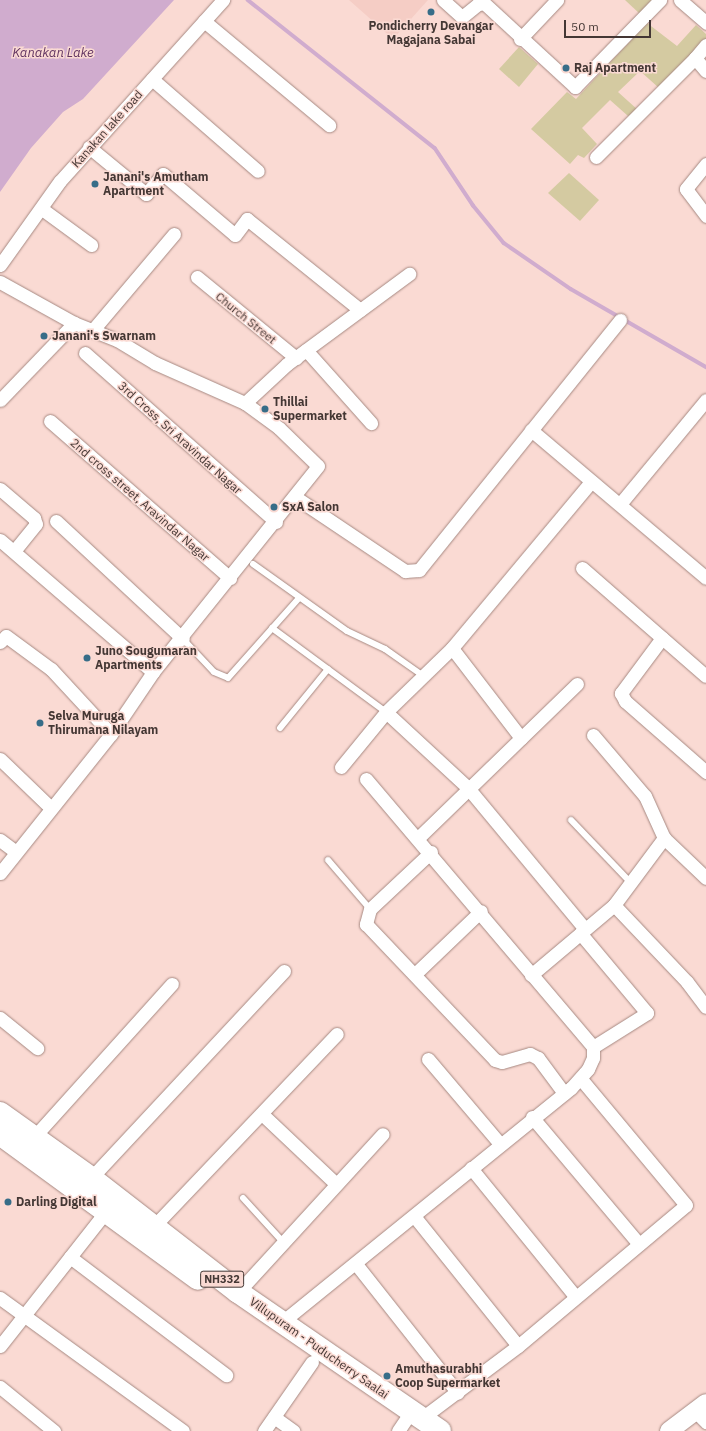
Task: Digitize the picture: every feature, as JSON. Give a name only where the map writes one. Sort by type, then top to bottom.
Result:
[{"type":"highway","name":"Villupuram - Puducherry Saalai","points":[[2,1124],[34,1137],[91,1178],[111,1205],[154,1226],[238,1292],[282,1322],[410,1423],[440,1431]]},
{"type":"highway","points":[[2,1124],[111,1205],[312,1362],[410,1423]]},
{"type":"street","name":"Kanakan lake road","points":[[0,264],[89,147],[223,0]]},
{"type":"street","points":[[443,0],[462,17],[478,4],[484,3],[520,39],[575,87],[660,0]]},
{"type":"street","points":[[520,39],[557,0]]},
{"type":"street","points":[[680,0],[706,23]]},
{"type":"street","points":[[204,21],[329,125]]},
{"type":"street","points":[[596,157],[695,58],[706,45]]},
{"type":"street","points":[[695,58],[706,70]]},
{"type":"street","points":[[152,79],[258,171]]},
{"type":"street","points":[[89,147],[146,194],[163,174],[235,235],[247,219],[360,310]]},
{"type":"street","points":[[706,164],[686,188],[706,216]]},
{"type":"street","points":[[42,209],[91,245]]},
{"type":"street","points":[[92,330],[174,234]]},
{"type":"street","points":[[245,403],[306,350],[409,274]]},
{"type":"street","name":"Church Street","points":[[197,277],[296,358]]},
{"type":"street","points":[[0,282],[74,323],[92,330],[245,403],[318,466],[276,522],[182,639],[153,672],[111,734],[0,873]]},
{"type":"street","points":[[294,497],[405,571],[412,572],[425,564],[467,507],[620,320]]},
{"type":"street","points":[[0,400],[74,323]]},
{"type":"street","points":[[306,350],[371,423]]},
{"type":"street","name":"3rd Cross, Sri Aravindar Nagar","points":[[85,353],[276,522]]},
{"type":"street","points":[[620,504],[706,400]]},
{"type":"street","name":"2nd cross street, Aravindar Nagar","points":[[50,421],[230,578]]},
{"type":"street","points":[[531,430],[706,578]]},
{"type":"street","points":[[341,767],[386,712],[422,675],[452,648],[591,482]]},
{"type":"street","points":[[0,489],[34,518],[36,524],[14,551]]},
{"type":"street","points":[[56,521],[182,639]]},
{"type":"street","points":[[0,540],[153,672]]},
{"type":"street","points":[[582,568],[706,676]]},
{"type":"street","points":[[0,642],[6,636],[51,669],[111,734]]},
{"type":"street","points":[[662,638],[621,693],[625,701],[706,772]]},
{"type":"street","points":[[452,648],[521,738]]},
{"type":"street","points":[[418,837],[576,684]]},
{"type":"street","points":[[386,712],[468,788],[646,1013],[593,1047]]},
{"type":"street","points":[[593,735],[645,796],[664,838],[706,878]]},
{"type":"street","points":[[0,759],[51,808]]},
{"type":"street","points":[[282,1322],[356,1264],[532,1117],[564,1093],[580,1078],[593,1058],[593,1047],[530,975],[481,911],[366,779]]},
{"type":"street","points":[[530,975],[614,905],[664,838]]},
{"type":"street","points":[[0,840],[16,852]]},
{"type":"street","points":[[431,852],[370,909],[365,919],[370,930],[414,974],[495,1060],[502,1062],[523,1055],[534,1056],[564,1093]]},
{"type":"street","points":[[614,905],[687,982],[706,1007]]},
{"type":"street","points":[[414,974],[481,911]]},
{"type":"street","points":[[91,1178],[284,971]]},
{"type":"street","points":[[34,1137],[172,984]]},
{"type":"street","points":[[0,1018],[38,1048]]},
{"type":"street","points":[[154,1226],[337,1034]]},
{"type":"street","points":[[428,1059],[500,1144]]},
{"type":"street","points":[[410,1423],[458,1394],[518,1346],[686,1205],[580,1078]]},
{"type":"street","points":[[262,1114],[336,1184]]},
{"type":"street","points":[[532,1117],[639,1244]]},
{"type":"street","points":[[238,1292],[383,1134]]},
{"type":"street","points":[[471,1168],[576,1297]]},
{"type":"street","points":[[0,1346],[111,1205]]},
{"type":"street","points":[[414,1216],[518,1346]]},
{"type":"street","points":[[70,1258],[226,1375]]},
{"type":"street","points":[[356,1264],[458,1394]]},
{"type":"street","points":[[0,1298],[183,1431]]},
{"type":"street","points":[[264,1431],[312,1362]]},
{"type":"street","points":[[0,1387],[54,1431]]},
{"type":"street","points":[[669,1431],[702,1412]]},
{"type":"street","points":[[274,1417],[293,1431]]},
{"type":"lane","points":[[253,564],[299,598],[422,675]]},
{"type":"lane","points":[[182,639],[214,672],[228,678],[299,598]]},
{"type":"lane","points":[[272,628],[386,712]]},
{"type":"lane","points":[[280,728],[328,668]]},
{"type":"lane","points":[[571,820],[631,883]]},
{"type":"lane","points":[[328,860],[370,909]]},
{"type":"lane","points":[[243,1198],[283,1242]]},
{"type":"shaded area","points":[[349,0],[428,0],[393,39]]},
{"type":"shaded area","points":[[625,0],[655,0],[641,15]]},
{"type":"shaded area","points":[[647,23],[677,46],[696,25],[706,34],[706,41],[659,88],[640,71],[618,92],[638,110],[628,116],[610,100],[582,128],[597,144],[584,158],[578,155],[570,164],[531,129],[567,92],[576,99]]},
{"type":"shaded area","points":[[519,47],[538,64],[519,87],[499,69]]},
{"type":"shaded area","points":[[569,173],[599,200],[580,221],[548,193]]},
{"type":"water","name":"Kanakan Lake","points":[[0,0],[174,0],[83,99],[63,112],[31,148],[0,192]]},
{"type":"waterway","points":[[248,0],[435,148],[473,205],[504,243],[571,289],[706,367]]},
{"type":"place","name":"Pondicherry Devangar Magajana Sabai","points":[[431,12]]},
{"type":"place","name":"Raj Apartment","points":[[566,68]]},
{"type":"place","name":"Janani's Amutham Apartment","points":[[95,184]]},
{"type":"place","name":"Janani's Swarnam","points":[[44,336]]},
{"type":"place","name":"Thillai Supermarket","points":[[265,409]]},
{"type":"place","name":"SxA Salon","points":[[274,507]]},
{"type":"place","name":"Juno Sougumaran Apartments","points":[[87,658]]},
{"type":"place","name":"Selva Muruga Thirumana Nilayam","points":[[40,723]]},
{"type":"place","name":"Darling Digital","points":[[8,1202]]},
{"type":"place","name":"Amuthasurabhi Coop Supermarket","points":[[387,1376]]}]
